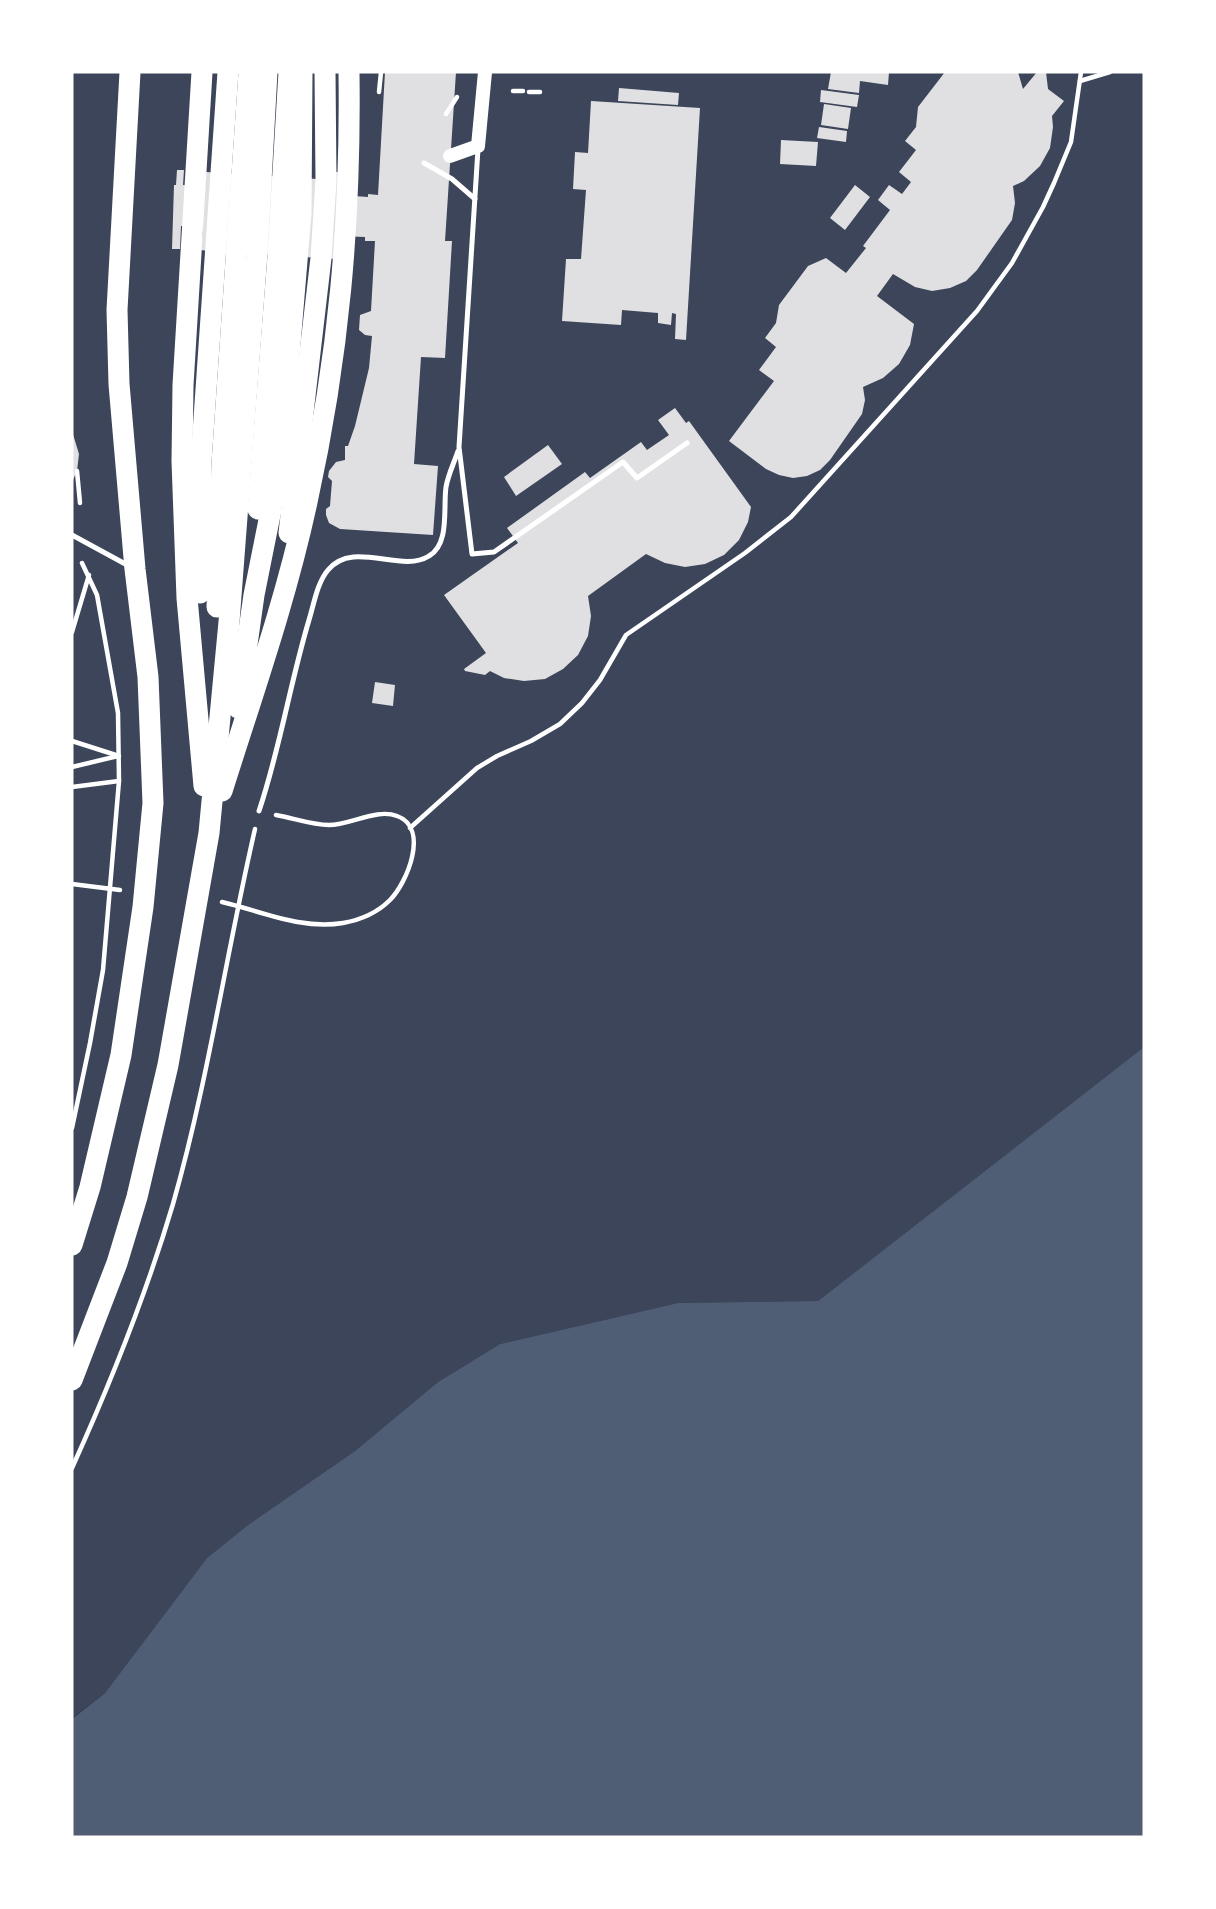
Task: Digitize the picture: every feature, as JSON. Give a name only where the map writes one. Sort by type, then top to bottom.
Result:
[{"type":"highway","points":[[72,1245],[90,1187],[121,1055],[143,907],[151,830],[152,762],[148,677],[135,569],[119,384],[118,316],[130,72]]},
{"type":"highway","points":[[202,72],[184,371],[182,460],[187,598],[209,833]]},
{"type":"highway","points":[[209,833],[200,596],[201,462],[228,72]]},
{"type":"highway","points":[[209,833],[222,463],[249,72]]},
{"type":"highway","points":[[72,1380],[117,1263],[141,1184],[168,1065],[209,833],[227,648],[257,266],[267,72]]},
{"type":"highway","points":[[254,595],[289,72]]},
{"type":"highway","points":[[224,786],[280,450],[303,179],[302,72]]},
{"type":"highway","points":[[282,597],[321,258],[326,180],[325,72]]},
{"type":"highway","points":[[209,833],[282,597],[307,503],[327,398],[341,303],[350,179],[349,72]]},
{"type":"main road","points":[[450,156],[478,146],[485,72]]},
{"type":"lane","points":[[478,146],[459,447],[472,554],[494,552],[623,462],[637,478],[687,443]]},
{"type":"lane","points":[[424,163],[452,179],[475,199]]},
{"type":"lane","points":[[259,811],[300,650],[321,582],[327,571],[336,562],[349,558],[414,561],[432,555],[440,545],[446,485],[459,447]]},
{"type":"lane","points":[[72,535],[135,569]]},
{"type":"path","points":[[379,92],[381,72]]},
{"type":"path","points":[[410,828],[477,768],[531,741],[559,723],[582,703],[600,680],[626,635],[791,517],[977,311],[1012,263],[1054,183],[1071,142],[1081,72]]},
{"type":"path","points":[[1080,81],[1110,72]]},
{"type":"path","points":[[446,114],[456,102],[459,91]]},
{"type":"path","points":[[513,91],[540,92]]},
{"type":"path","points":[[77,471],[80,503]]},
{"type":"path","points":[[72,1128],[103,970],[119,781],[118,713],[97,594],[78,556]]},
{"type":"path","points":[[72,632],[89,574]]},
{"type":"path","points":[[72,741],[119,756]]},
{"type":"path","points":[[72,767],[119,756]]},
{"type":"path","points":[[72,787],[119,781]]},
{"type":"path","points":[[219,901],[296,922],[342,923],[377,911],[391,899],[401,885],[413,857],[414,841],[410,828],[396,815],[385,814],[329,825],[259,811],[253,837]]},
{"type":"path","points":[[72,884],[134,891]]},
{"type":"shaded area","points":[[72,72],[1144,72],[1144,1047],[818,1301],[678,1303],[500,1344],[438,1382],[355,1451],[248,1525],[207,1558],[105,1693],[72,1718]]},
{"type":"shaded area","points":[[1144,1047],[1144,1837],[72,1837],[72,1719],[105,1693],[207,1558],[248,1525],[355,1451],[438,1382],[500,1344],[678,1303],[818,1301]]},
{"type":"building","points":[[385,72],[456,72],[445,241],[452,241],[445,358],[421,357],[414,464],[438,466],[433,535],[340,529],[329,523],[326,515],[326,509],[330,506],[332,481],[328,477],[329,471],[336,462],[345,460],[345,446],[348,446],[355,426],[369,368],[372,336],[359,330],[360,315],[371,311],[375,241],[365,241],[365,237],[338,236],[336,259],[208,251],[201,250],[203,228],[181,226],[180,249],[172,249],[177,170],[184,170],[183,185],[205,186],[206,172],[317,179],[334,172],[342,172],[340,195],[378,195]]},
{"type":"building","points":[[831,72],[889,72],[888,85],[860,81],[859,93],[828,89]]},
{"type":"building","points":[[945,72],[1018,72],[1023,89],[1037,72],[1046,72],[1048,89],[1064,101],[1052,116],[1050,148],[1040,166],[1024,181],[1013,186],[1015,203],[1012,220],[977,270],[966,281],[950,288],[932,291],[915,287],[893,274],[877,296],[914,324],[910,345],[899,364],[883,378],[863,387],[865,400],[862,414],[820,470],[793,478],[779,475],[766,469],[729,441],[774,381],[759,370],[776,347],[765,338],[776,323],[779,305],[808,266],[826,258],[846,273],[890,210],[878,200],[889,185],[902,194],[911,182],[899,172],[916,150],[905,141],[916,127],[918,107]]},
{"type":"building","points":[[619,88],[679,93],[678,105],[618,101]]},
{"type":"building","points":[[821,90],[859,95],[857,107],[820,102]]},
{"type":"building","points":[[591,101],[700,108],[686,340],[675,339],[676,314],[672,313],[671,325],[658,323],[658,313],[622,310],[621,325],[562,321],[566,259],[581,259],[586,190],[573,189],[575,152],[588,153]]},
{"type":"building","points":[[824,104],[851,108],[848,129],[821,125]]},
{"type":"building","points":[[819,127],[847,131],[846,142],[817,138]]},
{"type":"building","points":[[781,140],[818,142],[816,166],[780,164]]},
{"type":"building","points":[[855,185],[870,197],[845,230],[830,218]]},
{"type":"building","points":[[675,408],[686,423],[689,421],[751,507],[748,522],[739,540],[724,555],[705,564],[685,567],[665,563],[646,554],[588,596],[591,616],[588,636],[578,655],[563,669],[545,679],[524,681],[504,678],[490,671],[485,675],[465,671],[464,669],[486,653],[444,595],[518,543],[507,528],[585,472],[590,478],[641,442],[647,450],[669,435],[658,420]]},
{"type":"building","points":[[72,431],[79,454],[77,471],[72,482]]},
{"type":"building","points":[[548,445],[562,464],[516,496],[504,477]]},
{"type":"building","points":[[375,682],[395,685],[393,706],[372,703]]}]
